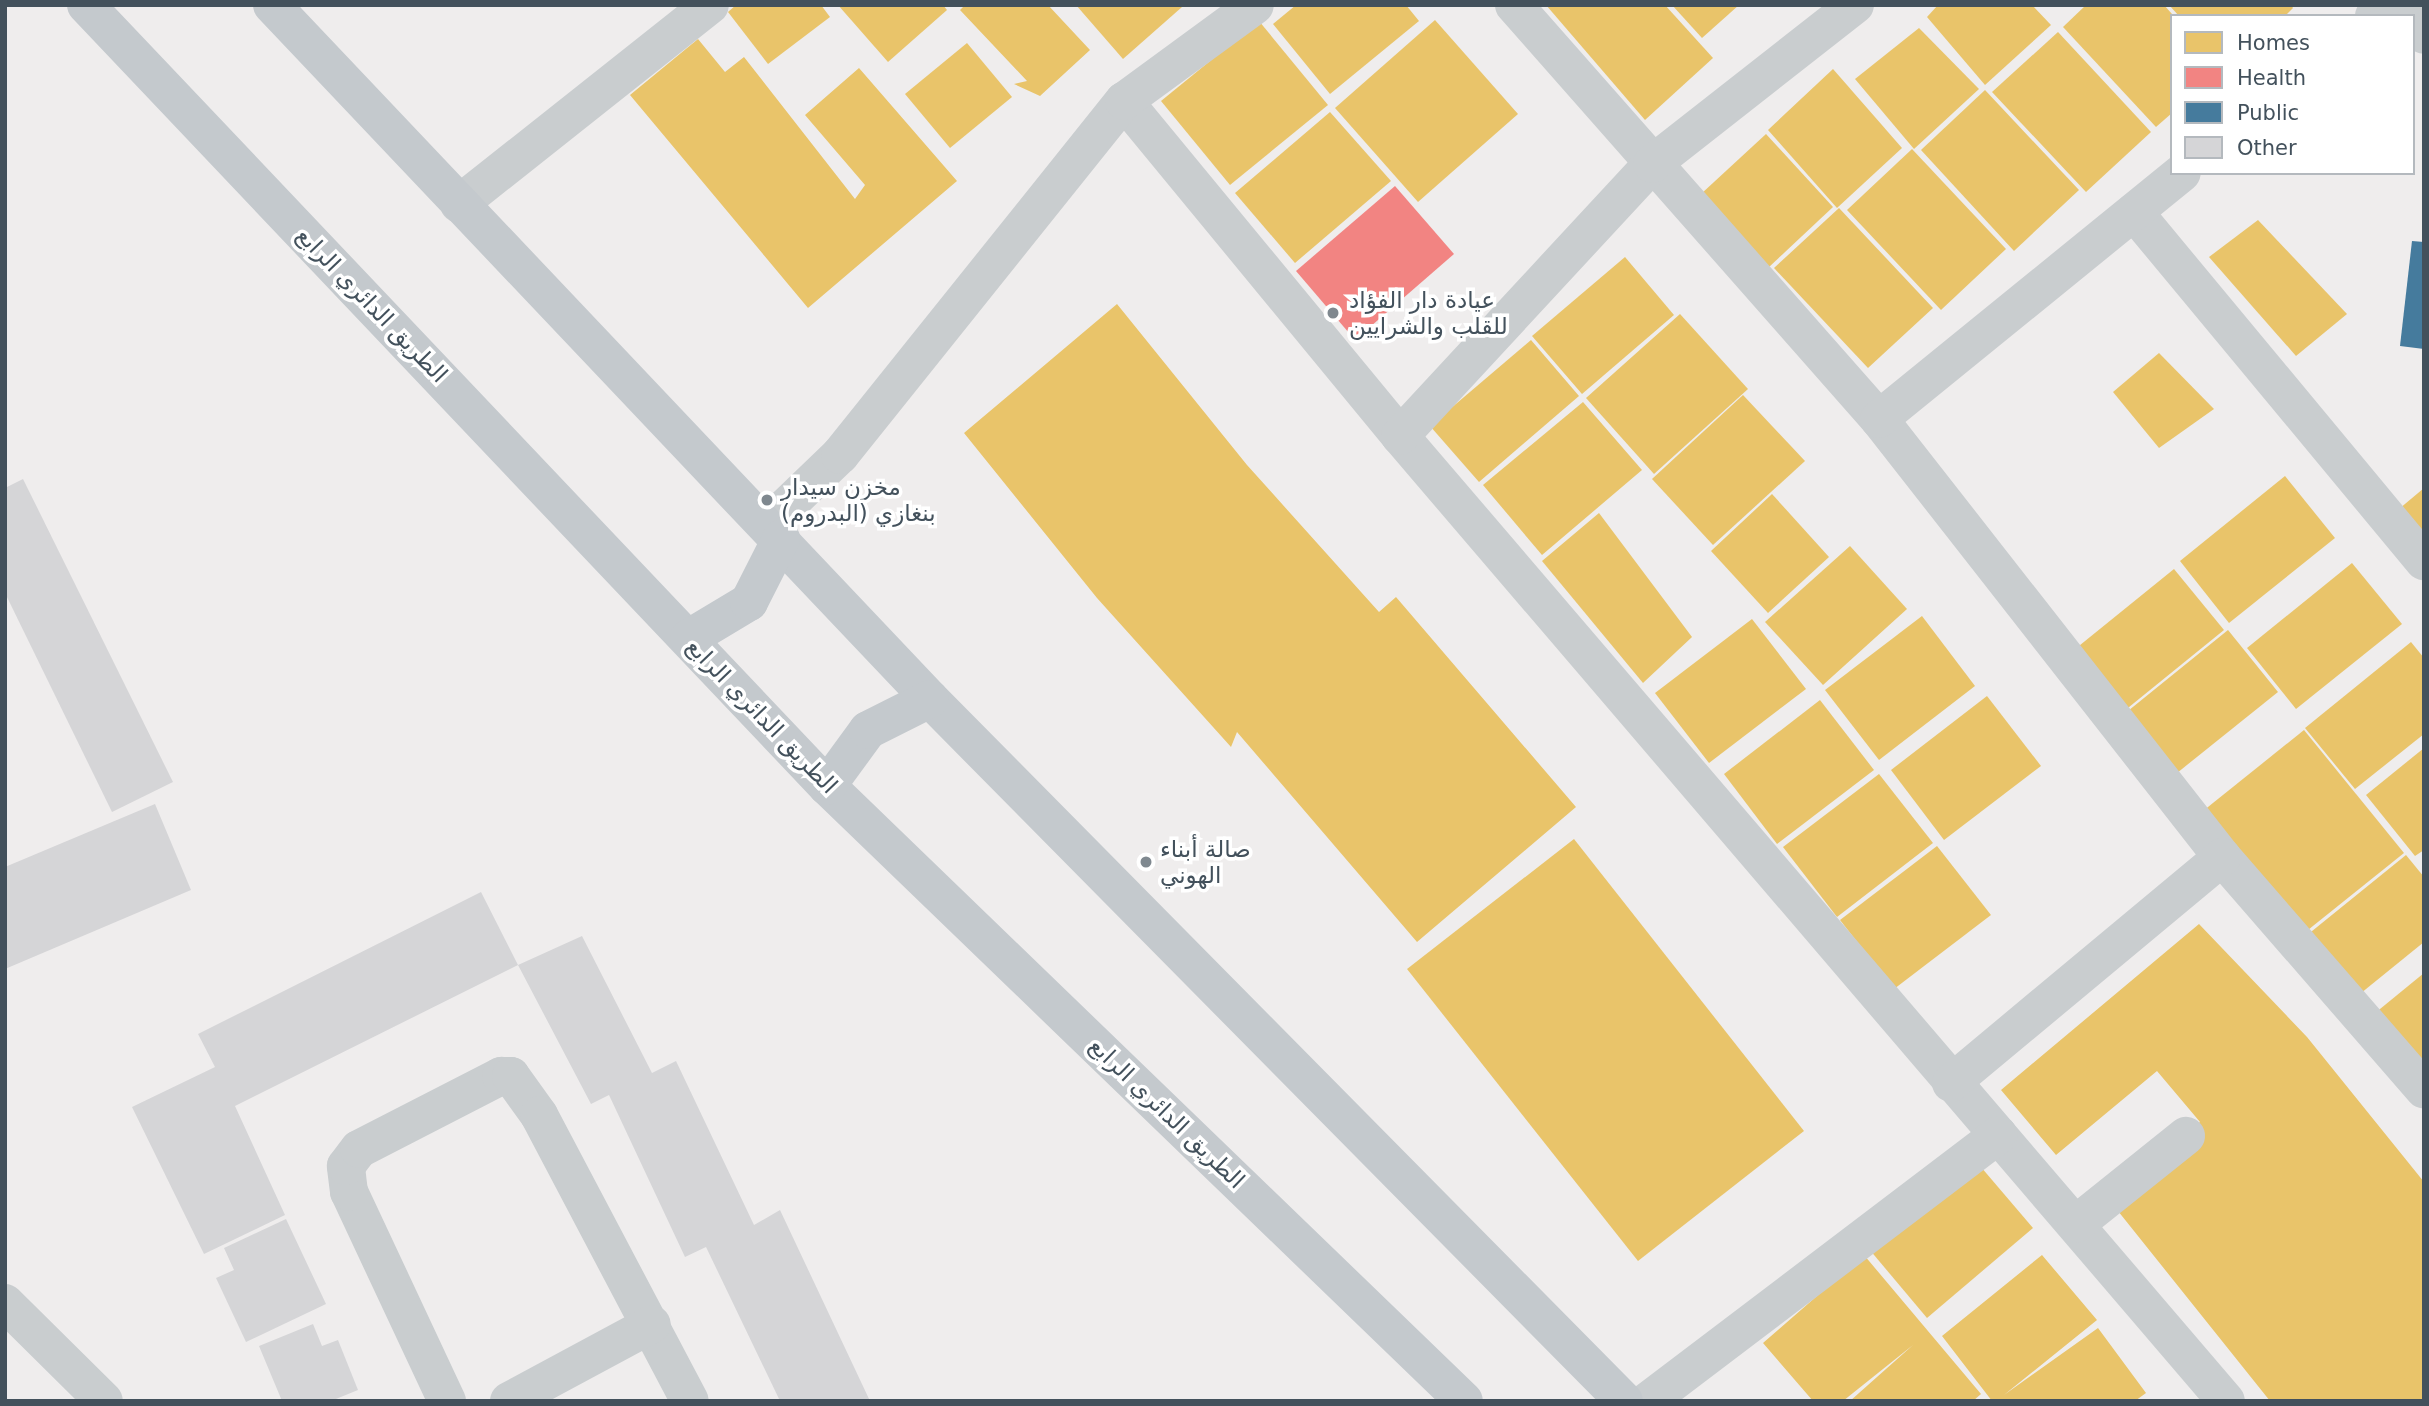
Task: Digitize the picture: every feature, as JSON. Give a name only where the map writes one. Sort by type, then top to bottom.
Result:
[{"type":"main road","name":"الطريق الدائري الرابع","points":[[86,5],[827,786],[1464,1401]]},
{"type":"main road","points":[[272,5],[930,699],[1624,1401]]},
{"type":"main road","points":[[689,638],[749,601],[774,532]]},
{"type":"main road","points":[[827,786],[868,730],[930,699]]},
{"type":"street","points":[[459,204],[710,5]]},
{"type":"street","points":[[774,532],[840,455],[1124,101],[1255,5]]},
{"type":"street","points":[[1514,5],[1880,419],[2222,857],[2424,1090]]},
{"type":"street","points":[[1400,436],[1652,164],[1855,5]]},
{"type":"street","points":[[1124,101],[1400,436],[1951,1083],[2076,1224],[2226,1401]]},
{"type":"street","points":[[1880,419],[2180,175]]},
{"type":"street","points":[[2134,212],[2424,561]]},
{"type":"street","points":[[1951,1083],[2222,857]]},
{"type":"street","points":[[447,1401],[349,1192],[346,1166],[359,1149],[487,1079],[511,1076],[529,1097],[652,1324],[690,1401]]},
{"type":"street","points":[[1648,1401],[1999,1135]]},
{"type":"street","points":[[2076,1224],[2186,1136]]},
{"type":"street","points":[[5,1303],[104,1401]]},
{"type":"street","points":[[509,1401],[652,1324]]},
{"type":"building: Homes","points":[[736,5],[821,5],[830,17],[768,64],[728,12]]},
{"type":"building: Homes","points":[[838,5],[943,5],[947,10],[888,62]]},
{"type":"building: Homes","points":[[965,5],[1048,5],[1090,50],[1040,96],[1014,84],[1027,81],[960,10]]},
{"type":"building: Homes","points":[[1076,5],[1181,5],[1182,7],[1123,59]]},
{"type":"building: Homes","points":[[1296,5],[1406,5],[1419,21],[1330,94],[1273,24]]},
{"type":"building: Homes","points":[[1546,5],[1665,5],[1713,58],[1645,120]]},
{"type":"building: Homes","points":[[1672,5],[1739,5],[1702,38]]},
{"type":"building: Homes","points":[[1938,5],[2032,5],[2051,25],[1985,85],[1927,17]]},
{"type":"building: Homes","points":[[2086,5],[2164,5],[2172,14],[2170,115],[2156,127],[2063,27]]},
{"type":"building: Homes","points":[[2169,5],[2291,5],[2293,8],[2287,14],[2177,14]]},
{"type":"building: Homes","points":[[1435,20],[1518,114],[1418,202],[1335,108]]},
{"type":"building: Homes","points":[[1259,21],[1328,105],[1230,185],[1161,101]]},
{"type":"building: Homes","points":[[1919,28],[1979,89],[1914,149],[1855,79]]},
{"type":"building: Homes","points":[[2058,32],[2151,132],[2086,192],[1992,92]]},
{"type":"building: Homes","points":[[698,39],[725,72],[744,57],[855,199],[865,185],[805,115],[859,68],[957,181],[808,308],[630,95]]},
{"type":"building: Homes","points":[[967,43],[1012,97],[950,148],[905,94]]},
{"type":"building: Homes","points":[[1833,69],[1902,148],[1837,208],[1768,130]]},
{"type":"building: Homes","points":[[1985,90],[2079,190],[2014,251],[1921,150]]},
{"type":"building: Homes","points":[[1330,112],[1391,181],[1295,263],[1235,193]]},
{"type":"building: Homes","points":[[1766,134],[1833,207],[1768,268],[1701,194]]},
{"type":"building: Homes","points":[[1912,149],[2006,249],[1941,310],[1847,210]]},
{"type":"building: Homes","points":[[1839,208],[1933,308],[1868,368],[1774,268]]},
{"type":"building: Homes","points":[[2258,220],[2347,314],[2296,356],[2209,257]]},
{"type":"building: Homes","points":[[1625,257],[1674,315],[1582,394],[1532,336]]},
{"type":"building: Homes","points":[[1117,304],[1247,465],[1379,612],[1396,597],[1576,807],[1417,942],[1237,732],[1231,747],[1097,598],[964,433]]},
{"type":"building: Homes","points":[[1680,314],[1748,389],[1654,474],[1586,398]]},
{"type":"building: Homes","points":[[1531,340],[1579,396],[1479,482],[1430,426]]},
{"type":"building: Homes","points":[[2159,353],[2214,409],[2159,448],[2113,392]]},
{"type":"building: Homes","points":[[1743,395],[1805,461],[1713,545],[1652,479]]},
{"type":"building: Homes","points":[[1583,402],[1642,470],[1542,555],[1483,485]]},
{"type":"building: Homes","points":[[2285,476],[2335,538],[2229,623],[2180,561]]},
{"type":"building: Homes","points":[[2424,488],[2424,539],[2399,509]]},
{"type":"building: Homes","points":[[1772,494],[1829,557],[1768,613],[1711,551]]},
{"type":"building: Homes","points":[[1599,513],[1692,637],[1643,683],[1542,561]]},
{"type":"building: Homes","points":[[1850,546],[1907,609],[1823,685],[1765,622]]},
{"type":"building: Homes","points":[[2352,563],[2402,624],[2296,709],[2247,648]]},
{"type":"building: Homes","points":[[2174,569],[2224,630],[2118,716],[2069,654]]},
{"type":"building: Homes","points":[[1922,616],[1975,686],[1879,760],[1825,690]]},
{"type":"building: Homes","points":[[1752,619],[1806,689],[1709,763],[1655,693]]},
{"type":"building: Homes","points":[[2228,630],[2278,692],[2172,777],[2123,715]]},
{"type":"building: Homes","points":[[2411,642],[2424,658],[2424,734],[2355,789],[2305,728]]},
{"type":"building: Homes","points":[[1987,696],[2041,766],[1944,840],[1891,770]]},
{"type":"building: Homes","points":[[1820,700],[1874,770],[1777,844],[1724,774]]},
{"type":"building: Homes","points":[[2304,730],[2404,853],[2298,938],[2198,815]]},
{"type":"building: Homes","points":[[2424,748],[2424,850],[2415,856],[2366,795]]},
{"type":"building: Homes","points":[[1879,774],[1933,843],[1837,917],[1783,847]]},
{"type":"building: Homes","points":[[1574,839],[1804,1131],[1638,1261],[1407,969]]},
{"type":"building: Homes","points":[[1937,846],[1991,915],[1894,989],[1840,920]]},
{"type":"building: Homes","points":[[2406,855],[2424,877],[2424,942],[2350,1002],[2301,940]]},
{"type":"building: Homes","points":[[2199,924],[2307,1037],[2424,1182],[2424,1401],[2270,1401],[2106,1196],[2200,1122],[2157,1071],[2056,1155],[2001,1090]]},
{"type":"building: Homes","points":[[2424,973],[2424,1075],[2369,1018]]},
{"type":"building: Homes","points":[[1975,1160],[2033,1228],[1927,1318],[1869,1249]]},
{"type":"building: Homes","points":[[1864,1255],[1981,1394],[1973,1401],[1850,1401],[1913,1345],[1843,1401],[1813,1401],[1763,1343]]},
{"type":"building: Homes","points":[[2042,1255],[2097,1320],[2004,1395],[2098,1328],[2146,1393],[2135,1401],[1992,1401],[1942,1336]]},
{"type":"building: Health","points":[[1395,186],[1454,254],[1355,340],[1296,271]]},
{"type":"building: Public","points":[[2412,241],[2424,242],[2424,349],[2400,346]]},
{"type":"building: Other","points":[[23,479],[173,782],[112,812],[5,593],[5,488]]},
{"type":"building: Other","points":[[155,804],[191,890],[5,969],[5,867]]},
{"type":"building: Other","points":[[481,892],[518,965],[235,1106],[285,1215],[204,1254],[132,1107],[215,1067],[198,1034]]},
{"type":"building: Other","points":[[582,936],[652,1073],[676,1061],[754,1225],[780,1210],[870,1401],[780,1401],[706,1247],[685,1257],[609,1095],[591,1104],[518,965]]},
{"type":"building: Other","points":[[286,1219],[326,1304],[246,1342],[216,1278],[234,1270],[224,1248]]},
{"type":"building: Other","points":[[313,1324],[322,1346],[338,1340],[358,1390],[331,1401],[282,1401],[259,1346]]},
{"type":"place","name":"عيادة دار الفؤاد للقلب والشرايين","points":[[1333,313]]},
{"type":"place","name":"مخزن سيدار بنغازي (البدروم)","points":[[767,500]]},
{"type":"place","name":"صالة أبناء الهوني","points":[[1146,862]]}]
